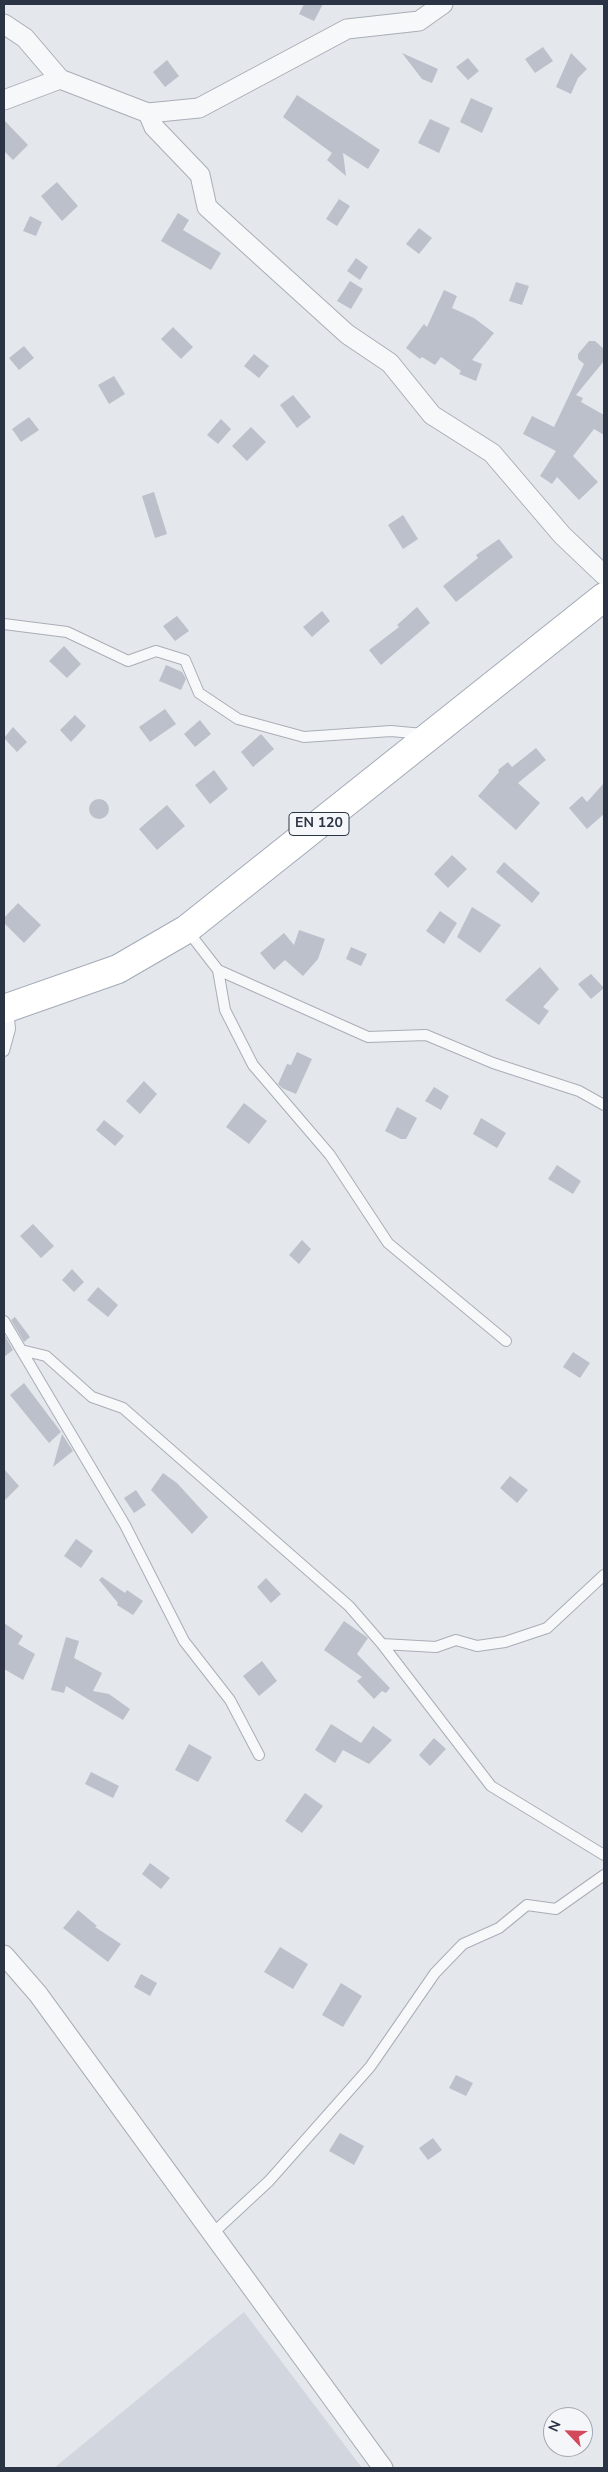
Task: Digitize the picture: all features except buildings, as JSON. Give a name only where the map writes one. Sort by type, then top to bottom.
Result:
[{"type":"main road","name":"EN 120","points":[[5,1005],[118,969],[187,929],[604,597]]},
{"type":"street","points":[[4,24],[25,38],[60,79],[148,113],[199,108],[346,29],[419,22],[443,4]]},
{"type":"street","points":[[4,100],[60,79]]},
{"type":"street","points":[[148,113],[154,127],[200,175],[207,207],[347,334],[390,363],[432,415],[492,453],[562,536],[604,575]]},
{"type":"street","points":[[4,1955],[38,1994],[383,2468]]},
{"type":"lane","points":[[4,624],[67,632],[128,661],[156,650],[184,660],[199,693],[238,719],[304,737],[391,731],[432,734]]},
{"type":"lane","points":[[187,929],[218,970],[225,1010],[253,1065],[330,1155],[388,1243],[506,1341]]},
{"type":"lane","points":[[218,970],[368,1037],[426,1035],[493,1064],[579,1091],[604,1105]]},
{"type":"lane","points":[[4,1052],[10,1029],[5,1005]]},
{"type":"lane","points":[[4,1322],[125,1525],[184,1641],[230,1700],[259,1755]]},
{"type":"lane","points":[[21,1350],[46,1356],[92,1397],[123,1408],[349,1606],[382,1644],[492,1786],[604,1855]]},
{"type":"lane","points":[[382,1644],[436,1647],[456,1640],[477,1646],[505,1642],[547,1628],[604,1575]]},
{"type":"lane","points":[[213,2233],[269,2181],[370,2067],[435,1973],[463,1944],[499,1928],[527,1905],[556,1909],[604,1875]]},
{"type":"shaded area","points":[[244,2312],[362,2468],[54,2468]]}]
